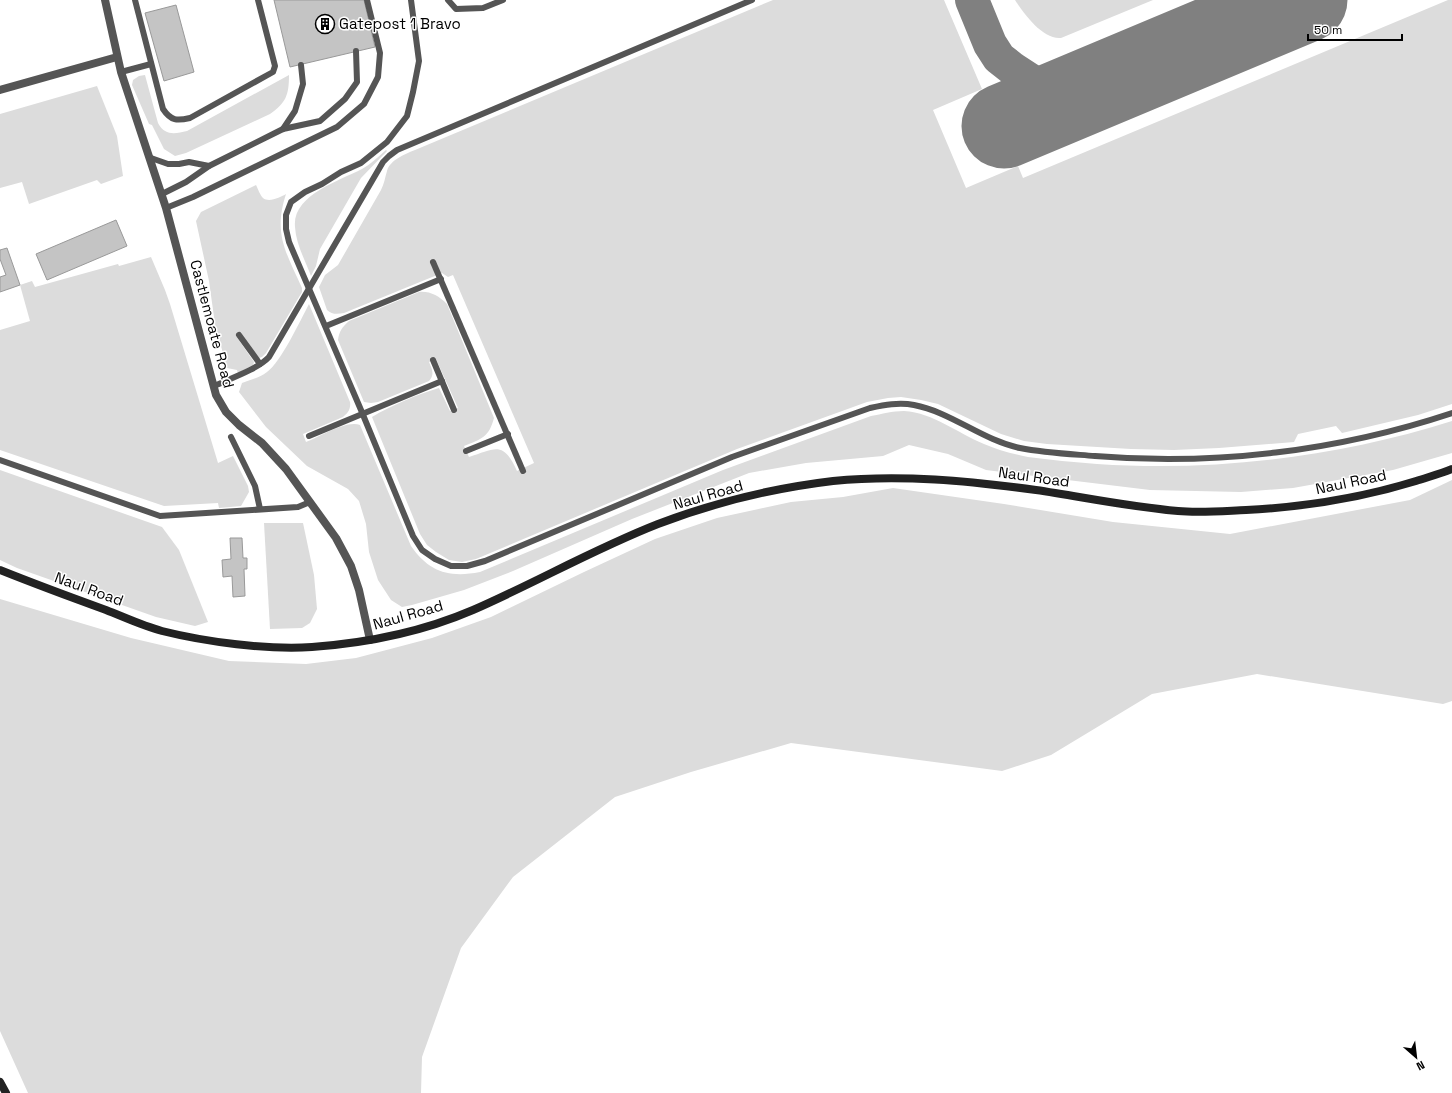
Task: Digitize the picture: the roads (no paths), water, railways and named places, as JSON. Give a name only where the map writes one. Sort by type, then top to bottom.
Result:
[{"type":"street","name":"Castlemoate Road","points":[[105,0],[121,72],[162,194],[216,394],[226,412],[239,425],[262,443],[286,470],[336,538],[352,566],[370,640]]},
{"type":"street","points":[[0,90],[117,57]]},
{"type":"street","name":"Naul Road","points":[[0,570],[160,630],[242,644],[309,647],[370,640],[428,626],[470,611],[593,552],[659,524],[722,504],[780,490],[825,483],[875,478],[925,478],[1034,490],[1181,511],[1219,512],[1309,505],[1360,496],[1396,487],[1452,469]]},
{"type":"street","points":[[0,1082],[6,1093]]},
{"type":"lane","points":[[134,0],[163,109],[167,115],[173,119],[180,120],[190,118],[273,72],[275,66],[258,0]]},
{"type":"lane","points":[[166,208],[193,197],[337,127],[364,104],[378,77],[380,53],[367,0]]},
{"type":"lane","points":[[411,0],[419,60],[407,116],[387,142],[361,163],[341,172],[322,184],[305,192],[291,202],[286,215],[286,229],[289,242],[326,326],[413,536],[422,550],[435,559],[451,566],[467,566],[485,561],[732,457],[870,408],[892,404],[914,405],[932,410],[997,442],[1020,448],[1050,453],[1124,459],[1180,460],[1268,454],[1334,444],[1380,434],[1452,413]]},
{"type":"lane","points":[[448,0],[456,9],[483,8],[503,0]]},
{"type":"lane","points":[[214,386],[260,364],[269,357],[383,162],[397,150],[752,0]]},
{"type":"lane","points":[[162,194],[186,182],[209,166],[283,130],[320,121],[345,99],[357,82],[356,52]]},
{"type":"lane","points":[[121,72],[151,64]]},
{"type":"lane","points":[[283,130],[295,111],[303,84],[301,65]]},
{"type":"lane","points":[[151,158],[168,164],[189,162],[209,166]]},
{"type":"lane","points":[[433,262],[523,471]]},
{"type":"lane","points":[[326,326],[440,279]]},
{"type":"lane","points":[[238,335],[260,364]]},
{"type":"lane","points":[[433,360],[454,410]]},
{"type":"lane","points":[[309,436],[442,381]]},
{"type":"lane","points":[[466,451],[508,434]]},
{"type":"lane","points":[[231,436],[255,486],[260,509]]},
{"type":"lane","points":[[0,460],[160,516],[298,507],[310,502]]},
{"type":"place","name":"Gatepost 1 Bravo","points":[[325,24]]}]
